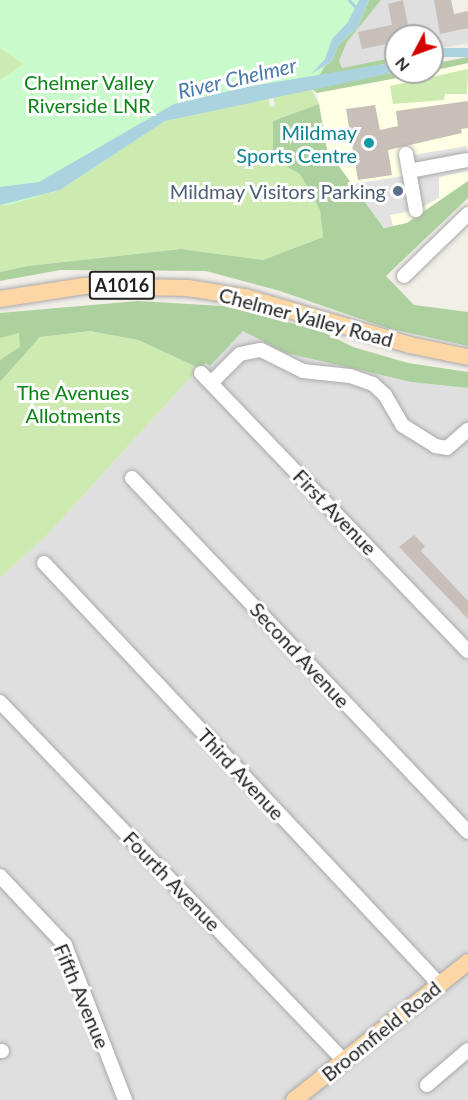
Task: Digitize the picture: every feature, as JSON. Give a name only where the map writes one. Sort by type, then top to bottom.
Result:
[{"type":"main road","name":"Chelmer Valley Road","points":[[0,299],[84,286],[132,285],[245,297],[410,345],[468,357]]},
{"type":"main road","name":"Broomfield Road","points":[[301,1098],[343,1060],[468,962]]},
{"type":"street","points":[[406,154],[416,210]]},
{"type":"street","points":[[409,171],[468,160]]},
{"type":"street","points":[[404,276],[467,218]]},
{"type":"street","name":"First Avenue","points":[[468,430],[447,448],[435,446],[402,424],[385,394],[373,384],[350,376],[303,372],[261,350],[240,354],[206,378],[468,651]]},
{"type":"street","name":"Second Avenue","points":[[132,478],[468,832]]},
{"type":"street","name":"Third Avenue","points":[[44,563],[439,984]]},
{"type":"street","name":"Fourth Avenue","points":[[0,702],[343,1060]]},
{"type":"street","name":"Fifth Avenue","points":[[0,876],[65,945],[125,1100]]},
{"type":"street","points":[[427,1085],[468,1050]]},
{"type":"shaded area","points":[[381,0],[451,0],[454,14],[468,11],[468,43],[444,48],[444,24],[384,24],[384,59],[341,68],[339,61],[347,42]]},
{"type":"shaded area","points":[[468,63],[468,181],[407,223],[384,228],[327,150],[317,93],[384,80],[384,84],[444,84],[444,68]]},
{"type":"shaded area","name":"Mildmay Visitors Parking","points":[[467,146],[468,171],[439,177],[439,198],[416,210],[390,215],[393,226],[384,228],[352,184],[404,176],[401,157]]},
{"type":"shaded area","points":[[243,331],[286,353],[410,382],[468,388],[468,1100],[0,1100],[0,578],[49,533],[199,368],[206,363],[210,366]]},
{"type":"green space","name":"Chelmer Valley Riverside LNR","points":[[0,0],[369,0],[358,27],[339,44],[311,88],[165,121],[60,190],[9,205],[0,205],[0,80],[23,64],[0,48]]},
{"type":"green space","points":[[369,0],[381,0],[347,42],[339,61],[342,68],[384,59],[384,64],[308,78],[332,61],[339,44],[358,27]]},
{"type":"green space","points":[[0,48],[24,64],[0,80]]},
{"type":"green space","points":[[468,57],[468,63],[444,68],[444,62]]},
{"type":"green space","points":[[468,69],[467,94],[445,94],[444,100],[393,104],[390,86],[444,84],[444,74]]},
{"type":"green space","points":[[384,74],[384,80],[317,93],[311,88]]},
{"type":"green space","points":[[311,88],[319,104],[273,121],[273,158],[300,174],[320,210],[323,237],[263,260],[181,249],[27,266],[0,272],[0,205],[60,190],[165,121],[268,96],[270,107],[275,106],[273,95]]},
{"type":"green space","points":[[319,104],[327,150],[384,228],[407,223],[468,181],[468,198],[386,276],[414,305],[468,312],[468,346],[387,328],[280,291],[206,271],[60,270],[0,281],[0,272],[27,266],[181,249],[263,260],[323,237],[320,210],[300,174],[273,159],[273,121]]},
{"type":"green space","points":[[138,301],[222,306],[258,314],[321,331],[353,347],[408,363],[468,372],[468,388],[411,382],[286,353],[243,331],[210,366],[206,363],[199,368],[138,340],[90,331],[40,337],[0,382],[0,360],[20,347],[19,333],[0,338],[0,313]]},
{"type":"green space","name":"The Avenues Allotments","points":[[90,331],[138,340],[199,368],[49,533],[0,578],[0,382],[40,337]]},
{"type":"green space","points":[[20,332],[20,348],[0,360],[0,338]]},
{"type":"water","points":[[359,0],[369,0],[358,27],[339,44],[332,61],[311,74],[325,59],[332,39],[348,22]]},
{"type":"water","points":[[444,48],[468,48],[468,57],[444,57]]},
{"type":"water","points":[[384,64],[384,75],[165,121],[60,190],[0,205],[0,187],[39,182],[174,104],[247,87]]},
{"type":"building","points":[[403,0],[408,24],[392,24],[388,4]]},
{"type":"building","points":[[434,0],[451,0],[454,14],[468,11],[468,28],[444,33],[444,24],[438,24]]},
{"type":"building","points":[[384,27],[384,44],[362,49],[358,32]]},
{"type":"building","points":[[468,101],[468,128],[461,129],[462,133],[388,150],[392,175],[358,180],[346,109],[375,105],[380,130],[398,126],[396,111]]},
{"type":"building","points":[[414,535],[425,546],[421,551],[468,601],[468,619],[399,547]]},
{"type":"waterway","points":[[349,0],[356,8]]},
{"type":"place","name":"Mildmay Sports Centre","points":[[369,143]]},
{"type":"place","name":"Mildmay Visitors Parking","points":[[398,191]]},
{"type":"water label","name":"River Chelmer","points":[[237,78]]}]
